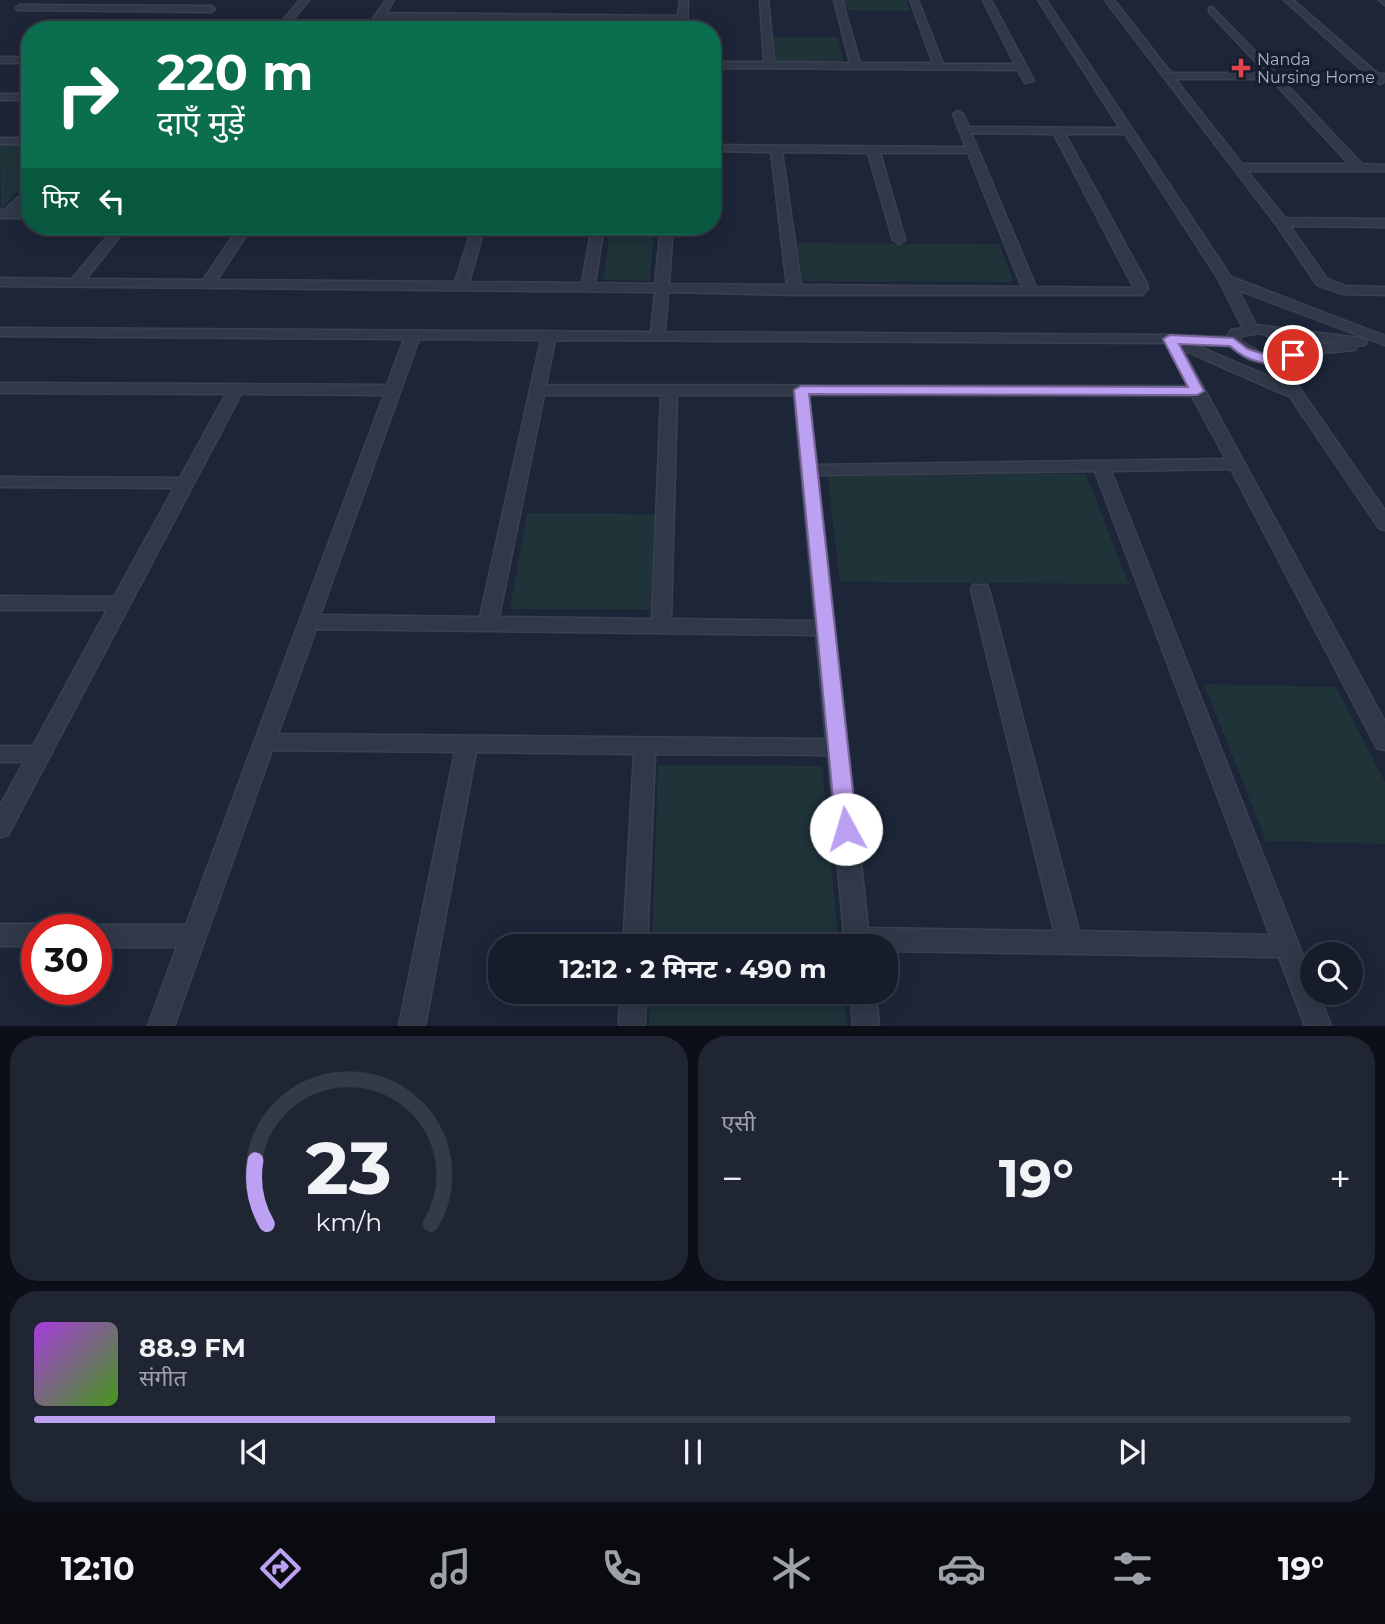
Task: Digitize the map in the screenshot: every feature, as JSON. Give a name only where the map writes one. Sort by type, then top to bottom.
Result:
[{"type":"street","points":[[200,21],[220,0]]},
{"type":"street","points":[[287,21],[305,0]]},
{"type":"street","points":[[376,21],[390,0]]},
{"type":"street","points":[[682,21],[684,0]]},
{"type":"street","points":[[764,0],[769,65]]},
{"type":"street","points":[[838,0],[856,66]]},
{"type":"street","points":[[914,0],[939,66]]},
{"type":"street","points":[[987,0],[1029,80]]},
{"type":"street","points":[[1042,0],[1226,280],[1251,329]]},
{"type":"street","points":[[1109,0],[1328,286],[1343,290],[1385,291]]},
{"type":"street","points":[[1288,0],[1381,77],[1385,85]]},
{"type":"street","points":[[455,16],[460,7]]},
{"type":"street","points":[[20,8],[212,9]]},
{"type":"street","points":[[1212,10],[1358,167]]},
{"type":"street","points":[[380,16],[600,14],[657,21]]},
{"type":"street","points":[[0,60],[21,60]]},
{"type":"street","points":[[721,65],[1021,66]]},
{"type":"street","points":[[1168,76],[1381,77]]},
{"type":"street","points":[[0,96],[21,97]]},
{"type":"street","points":[[958,114],[1031,292]]},
{"type":"street","points":[[965,130],[1127,131]]},
{"type":"street","points":[[0,282],[588,285],[794,291],[1126,292],[1141,289],[1057,130]]},
{"type":"street","points":[[0,141],[21,141]]},
{"type":"street","points":[[721,148],[972,150]]},
{"type":"street","points":[[776,149],[794,291]]},
{"type":"street","points":[[873,149],[899,240]]},
{"type":"street","points":[[1238,167],[1385,168]]},
{"type":"street","points":[[4,214],[21,199]]},
{"type":"street","points":[[1281,222],[1385,223]]},
{"type":"street","points":[[75,283],[115,235]]},
{"type":"street","points":[[208,284],[240,235]]},
{"type":"street","points":[[461,285],[476,235]]},
{"type":"street","points":[[588,285],[596,235]]},
{"type":"street","points":[[658,335],[666,235]]},
{"type":"street","points":[[1226,280],[1383,344]]},
{"type":"street","points":[[1233,342],[1236,333],[1251,329],[1383,344]]},
{"type":"street","points":[[1270,331],[1287,338],[1292,342],[1295,351]]},
{"type":"street","points":[[0,332],[1170,339],[1233,342],[1252,356],[1272,359],[1288,358],[1295,351],[1383,344]]},
{"type":"street","points":[[162,1026],[413,335]]},
{"type":"street","points":[[488,624],[549,335]]},
{"type":"street","points":[[1170,339],[1385,741]]},
{"type":"street","points":[[1170,339],[1296,395]]},
{"type":"street","points":[[1272,359],[1385,524]]},
{"type":"street","points":[[0,388],[393,390]]},
{"type":"street","points":[[0,828],[236,389]]},
{"type":"street","points":[[539,390],[1197,391]]},
{"type":"street","points":[[660,626],[669,390]]},
{"type":"street","points":[[801,390],[857,934]]},
{"type":"street","points":[[810,470],[1236,464]]},
{"type":"street","points":[[1101,466],[1318,1026]]},
{"type":"street","points":[[0,482],[186,483]]},
{"type":"street","points":[[980,590],[1069,942]]},
{"type":"street","points":[[0,603],[122,604]]},
{"type":"street","points":[[309,622],[826,628]]},
{"type":"street","points":[[265,742],[838,747]]},
{"type":"street","points":[[412,1026],[467,744]]},
{"type":"street","points":[[636,934],[645,745]]},
{"type":"street","points":[[0,754],[38,754]]},
{"type":"street","points":[[0,935],[21,935]]},
{"type":"street","points":[[112,936],[194,936]]},
{"type":"street","points":[[898,943],[1069,942],[1286,946]]},
{"type":"street","points":[[632,1026],[633,1004]]},
{"type":"street","points":[[864,1004],[866,1026]]},
{"type":"shaded area","points":[[843,0],[906,0],[910,11],[846,10]]},
{"type":"shaded area","points":[[771,37],[838,37],[844,63],[774,63]]},
{"type":"shaded area","points":[[0,145],[21,145],[21,188],[1,209]]},
{"type":"shaded area","points":[[610,235],[653,235],[650,281],[603,280]]},
{"type":"shaded area","points":[[797,243],[999,244],[1014,282],[802,281]]},
{"type":"shaded area","points":[[827,472],[1086,474],[1129,584],[840,582]]},
{"type":"shaded area","points":[[527,513],[656,514],[651,610],[510,609]]},
{"type":"shaded area","points":[[1204,684],[1336,687],[1385,782],[1385,844],[1266,841]]},
{"type":"shaded area","points":[[658,765],[822,766],[838,934],[652,934]]},
{"type":"shaded area","points":[[650,1004],[845,1004],[847,1025],[649,1025]]},
{"type":"place","name":"Nanda Nursing Home","points":[[1241,68]]},
{"type":"route","points":[[846,829],[801,390],[1197,391],[1170,339],[1233,342],[1243,352],[1262,358],[1281,359],[1293,355]]}]
